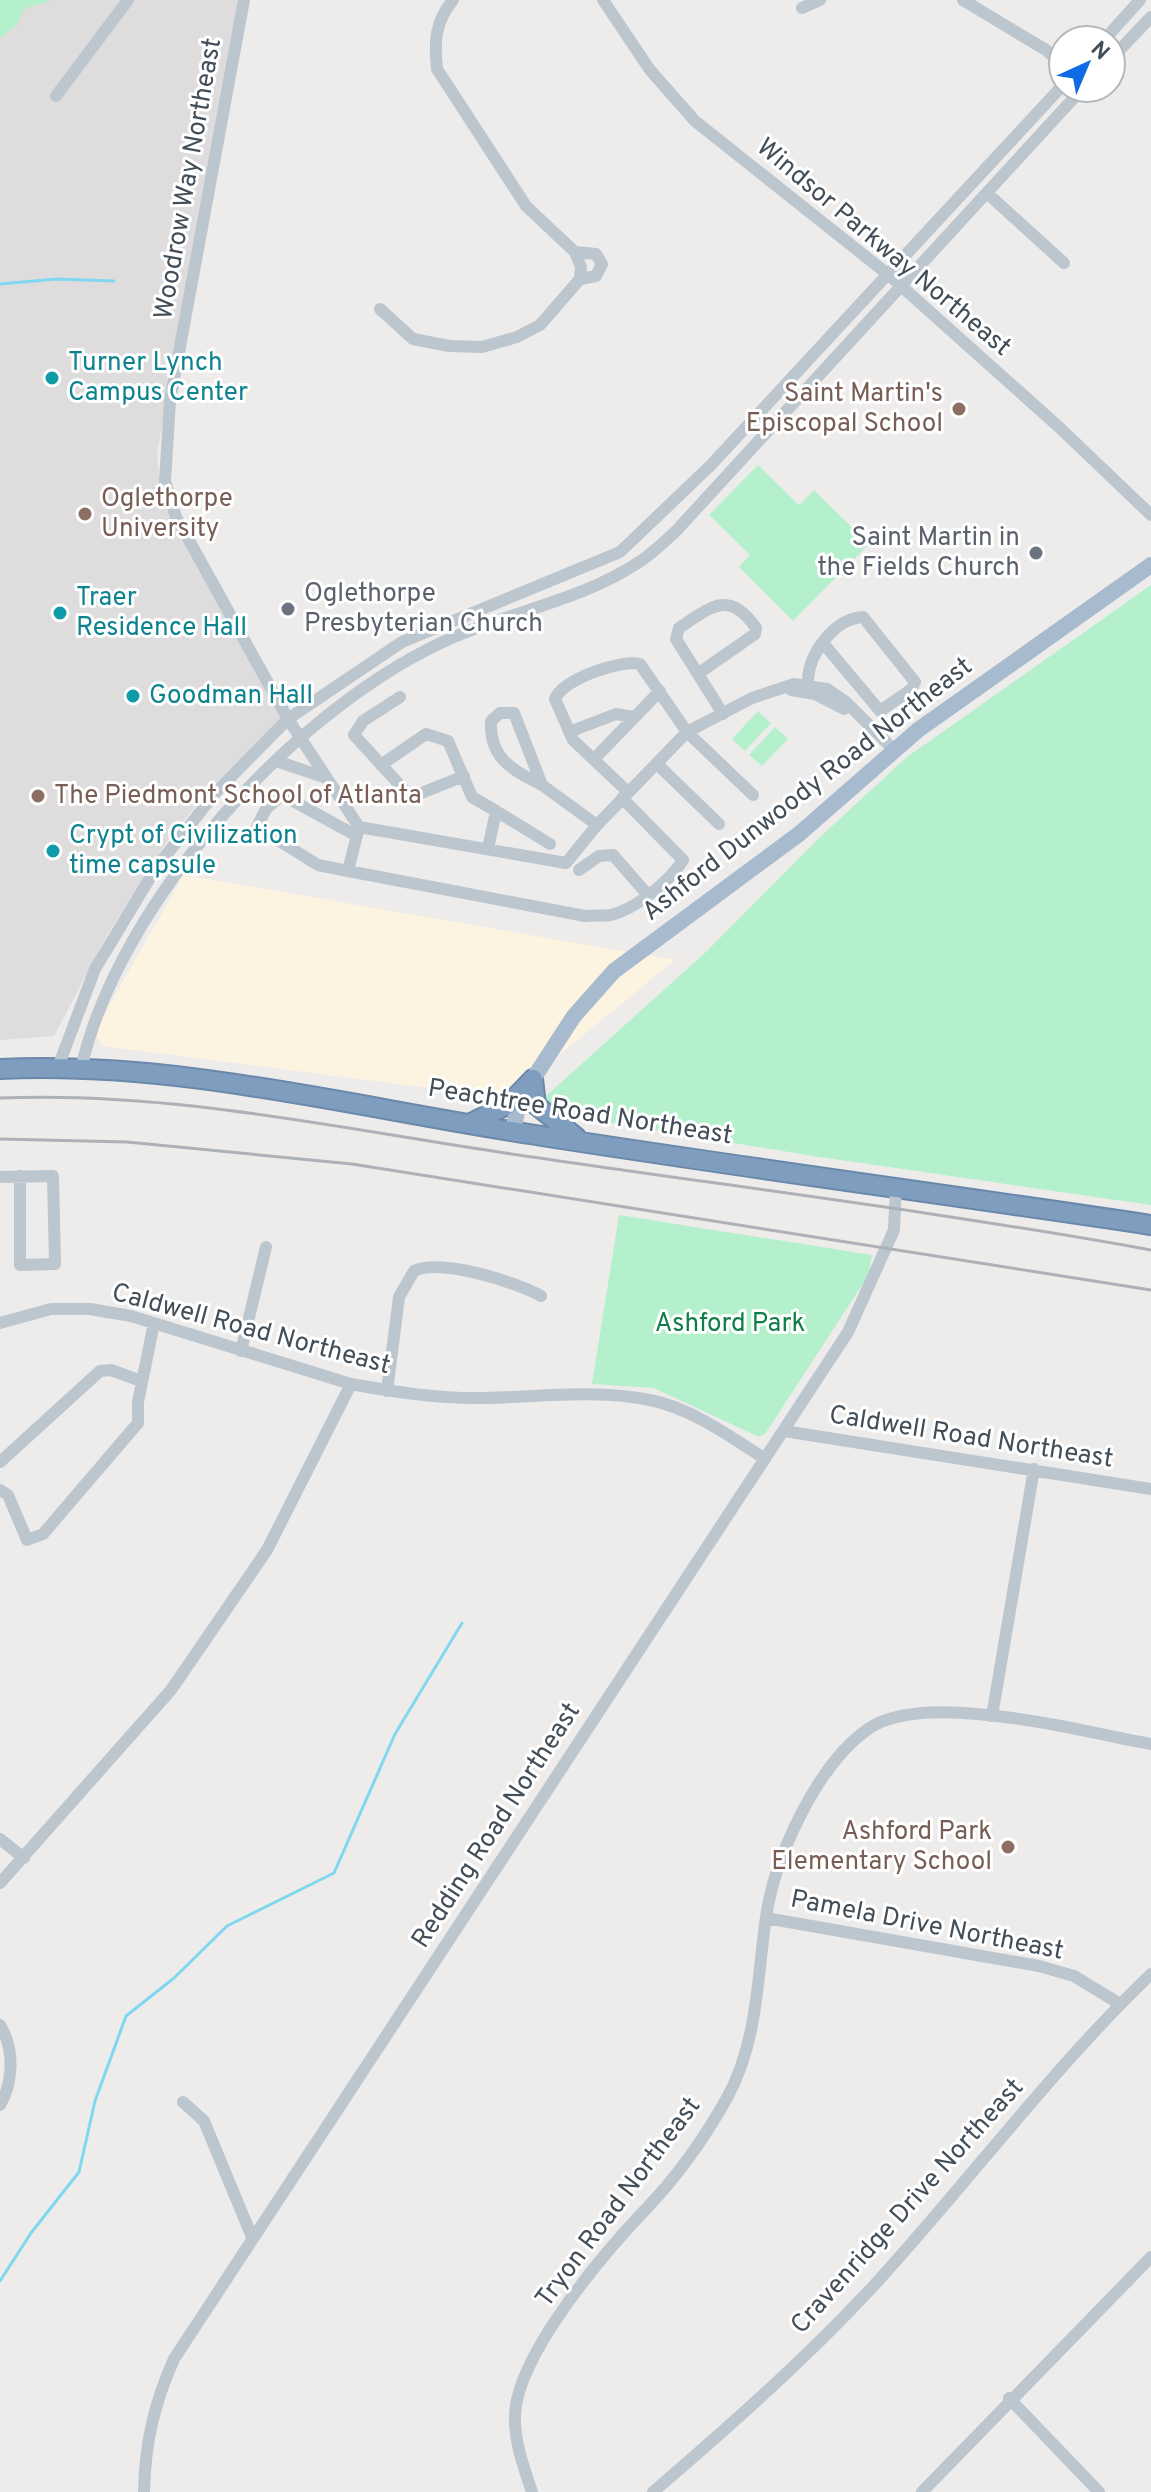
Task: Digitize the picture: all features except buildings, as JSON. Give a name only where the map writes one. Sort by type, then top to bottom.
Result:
[{"type":"highway","name":"Peachtree Road Northeast","points":[[0,1069],[58,1067],[183,1077],[513,1131],[1151,1225]]},
{"type":"highway","points":[[471,1123],[509,1104],[533,1079]]},
{"type":"highway","points":[[533,1079],[536,1105],[578,1139]]},
{"type":"main road","name":"Ashford Dunwoody Road Northeast","points":[[513,1131],[518,1107],[533,1079],[574,1016],[614,971],[789,843],[893,749],[1151,565]]},
{"type":"street","points":[[56,96],[128,0]]},
{"type":"street","name":"Woodrow Way Northeast","points":[[244,0],[170,401],[165,481],[176,517],[288,719],[358,832]]},
{"type":"street","points":[[380,309],[413,339],[449,346],[482,347],[517,337],[540,325],[580,279],[581,267],[575,252],[526,206],[437,69],[434,43],[438,20],[453,0]]},
{"type":"street","name":"Windsor Parkway Northeast","points":[[603,0],[650,70],[695,121],[890,276],[1060,428],[1151,515]]},
{"type":"street","points":[[802,8],[820,0]]},
{"type":"street","points":[[963,0],[1047,51]]},
{"type":"street","points":[[1118,24],[1140,0]]},
{"type":"street","points":[[1127,42],[1151,17]]},
{"type":"street","points":[[58,1067],[95,969],[156,868],[216,792],[288,719],[402,642],[620,552],[711,465],[890,276],[1047,103]]},
{"type":"street","points":[[81,1069],[88,1037],[104,998],[140,930],[210,830],[300,737],[367,688],[452,638],[603,582],[640,562],[676,531],[1069,104]]},
{"type":"street","points":[[988,194],[1064,263]]},
{"type":"street","points":[[575,252],[596,254],[602,264],[596,276],[580,279]]},
{"type":"street","points":[[699,673],[755,634],[756,628],[746,614],[733,606],[716,604],[679,628],[676,639],[723,714]]},
{"type":"street","points":[[808,679],[809,662],[823,643],[851,618],[863,617],[915,682],[912,689],[880,711],[823,643]]},
{"type":"street","points":[[753,795],[687,732],[640,664],[615,663],[557,693],[555,699],[573,740],[594,759],[625,795],[683,860],[675,872],[647,894],[611,915],[585,916],[318,865],[257,827],[266,809],[282,795],[358,832],[566,863],[597,825],[625,795],[687,732],[752,698],[808,679],[837,687],[848,697],[860,716]]},
{"type":"street","points":[[784,687],[806,684],[827,689],[893,749]]},
{"type":"street","points":[[594,759],[660,691]]},
{"type":"street","points":[[400,697],[363,721],[354,735],[414,796],[464,776]]},
{"type":"street","points":[[542,785],[514,713],[500,713],[491,721],[490,732],[505,765],[542,785],[597,825]]},
{"type":"street","points":[[569,732],[616,714],[634,717]]},
{"type":"street","points":[[381,765],[426,734],[448,741],[472,797],[550,844]]},
{"type":"street","points":[[293,768],[311,754]]},
{"type":"street","points":[[276,761],[327,778]]},
{"type":"street","points":[[657,764],[719,824]]},
{"type":"street","points":[[488,849],[496,811]]},
{"type":"street","points":[[348,871],[358,832]]},
{"type":"street","points":[[579,870],[599,856],[613,855],[647,894]]},
{"type":"street","points":[[0,1177],[20,1176],[53,1176],[55,1264],[20,1265],[20,1176]]},
{"type":"street","name":"Redding Road Northeast","points":[[144,2492],[145,2453],[160,2389],[174,2359],[848,1332],[894,1230],[896,1187]]},
{"type":"street","points":[[241,1351],[266,1247]]},
{"type":"street","points":[[387,1391],[399,1297],[414,1271],[429,1266],[517,1282],[541,1296]]},
{"type":"street","name":"Caldwell Road Northeast","points":[[0,1323],[51,1309],[90,1309],[154,1323],[351,1384],[387,1391],[442,1398],[592,1395],[652,1400],[697,1419],[765,1459]]},
{"type":"street","points":[[0,1490],[8,1495],[27,1540],[43,1534],[138,1423],[141,1381],[154,1323]]},
{"type":"street","points":[[0,1462],[100,1371],[111,1370],[141,1381]]},
{"type":"street","points":[[0,1883],[171,1690],[267,1550],[351,1384]]},
{"type":"street","name":"Caldwell Road Northeast","points":[[784,1431],[1151,1489]]},
{"type":"street","points":[[992,1716],[1034,1469]]},
{"type":"street","name":"Tryon Road Northeast","points":[[532,2492],[522,2462],[515,2416],[520,2383],[553,2325],[601,2261],[673,2176],[727,2098],[743,2066],[752,2031],[766,1918],[778,1868],[807,1803],[849,1746],[868,1729],[892,1716],[919,1712],[992,1716],[1151,1744]]},
{"type":"street","points":[[0,1839],[24,1858]]},
{"type":"street","name":"Pamela Drive Northeast","points":[[766,1918],[1039,1966],[1074,1976],[1120,2004]]},
{"type":"street","name":"Cravenridge Drive Northeast","points":[[653,2492],[821,2341],[944,2206],[1010,2125],[1151,1974]]},
{"type":"street","points":[[0,2025],[11,2049],[9,2080],[0,2105]]},
{"type":"street","points":[[183,2102],[204,2121],[252,2237]]},
{"type":"street","points":[[922,2492],[1009,2398],[1151,2257]]},
{"type":"street","points":[[1009,2398],[1099,2492]]},
{"type":"shaded area","name":"Oglethorpe University","points":[[0,0],[241,0],[157,453],[159,474],[176,531],[282,719],[211,787],[168,840],[106,937],[54,1036],[0,1040]]},
{"type":"shaded area","points":[[161,871],[676,959],[507,1098],[102,1046],[94,1032],[180,882]]},
{"type":"green space","points":[[0,0],[51,0],[24,9],[16,25],[0,38]]},
{"type":"green space","points":[[758,465],[799,505],[814,490],[869,544],[793,621],[739,567],[750,555],[709,515]]},
{"type":"green space","points":[[1151,585],[1151,1205],[813,1156],[541,1111],[536,1105],[707,951],[820,837],[907,757]]},
{"type":"green space","points":[[758,711],[771,723],[745,751],[732,739]]},
{"type":"green space","points":[[775,727],[788,739],[762,766],[749,755]]},
{"type":"green space","name":"Ashford Park","points":[[619,1215],[872,1255],[868,1276],[765,1434],[759,1437],[654,1388],[592,1384]]},
{"type":"waterway","points":[[0,284],[57,279],[114,281]]},
{"type":"waterway","points":[[0,2281],[31,2233],[79,2172],[95,2101],[126,2016],[174,1978],[227,1926],[334,1873],[395,1734],[462,1623]]},
{"type":"railway","points":[[0,1098],[127,1100],[253,1114],[1151,1250]]},
{"type":"railway","points":[[0,1139],[127,1142],[352,1164],[1151,1290]]},
{"type":"place","name":"Turner Lynch Campus Center","points":[[52,378]]},
{"type":"place","name":"Saint Martin's Episcopal School","points":[[959,409]]},
{"type":"place","name":"Oglethorpe University","points":[[85,514]]},
{"type":"place","name":"Saint Martin in the Fields Church","points":[[1036,553]]},
{"type":"place","name":"Oglethorpe Presbyterian Church","points":[[288,609]]},
{"type":"place","name":"Traer Residence Hall","points":[[60,613]]},
{"type":"place","name":"Goodman Hall","points":[[133,696]]},
{"type":"place","name":"The Piedmont School of Atlanta","points":[[38,796]]},
{"type":"place","name":"Crypt of Civilization time capsule","points":[[53,851]]},
{"type":"place","name":"Ashford Park Elementary School","points":[[1008,1847]]}]
